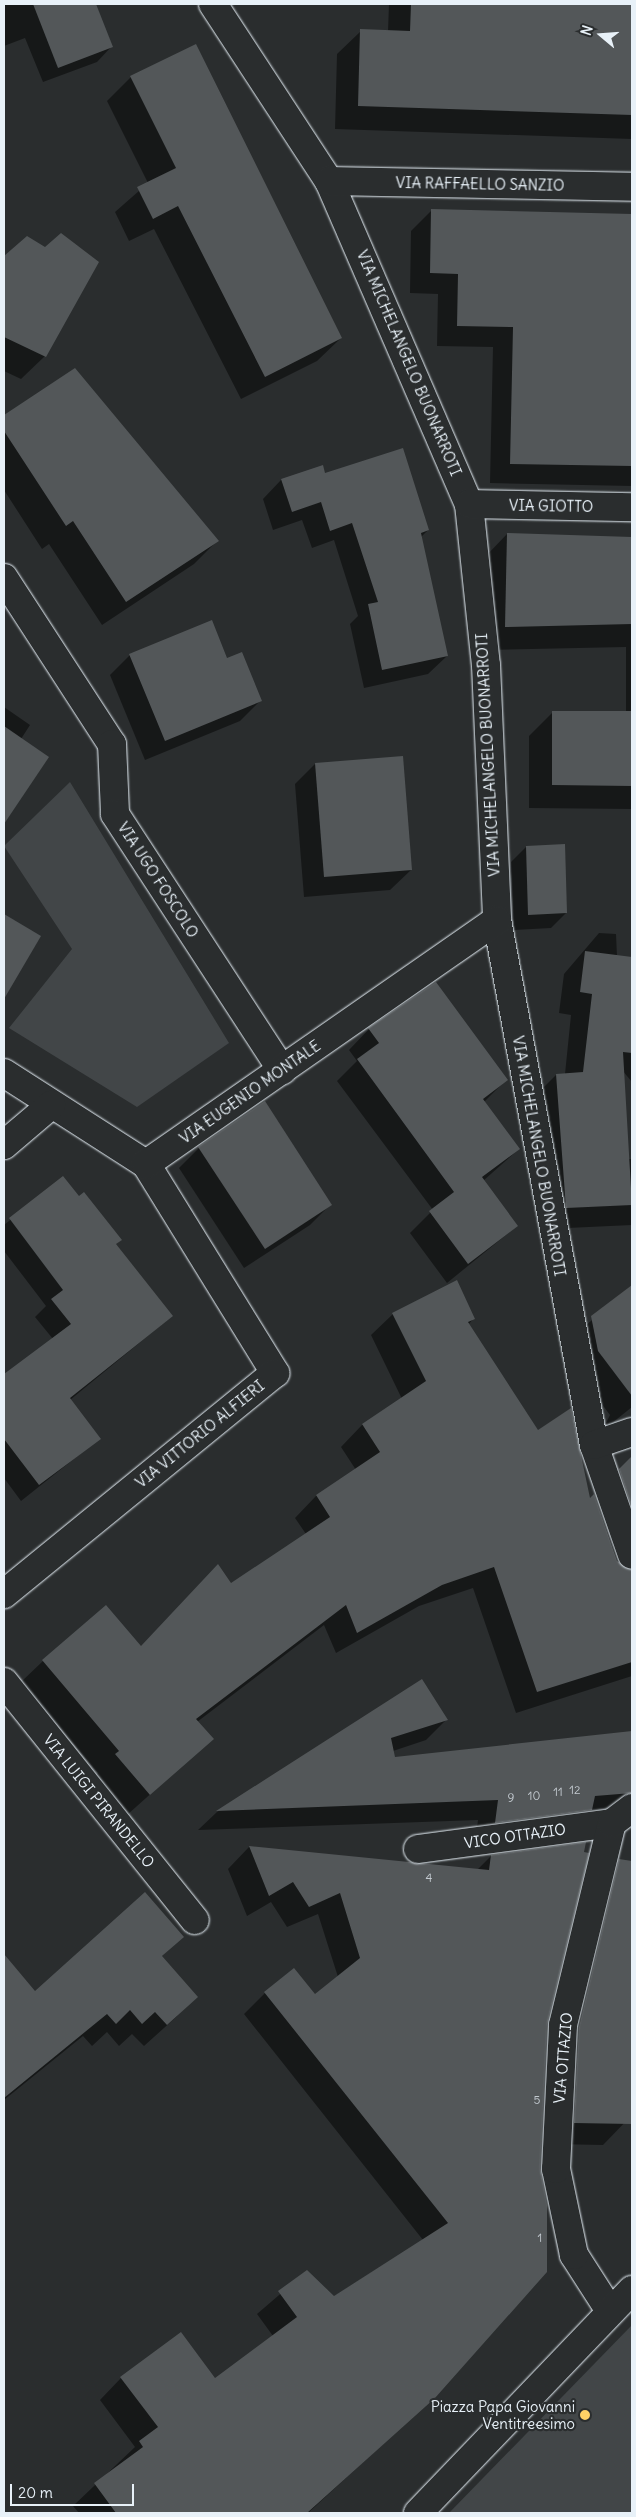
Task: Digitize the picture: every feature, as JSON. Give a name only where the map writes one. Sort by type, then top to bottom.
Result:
[{"type":"street","name":"VIA MICHELANGELO BUONARROTI","points":[[213,4],[329,181],[469,504],[486,665],[496,920],[594,1445],[632,1555]]},
{"type":"street","name":"VIA RAFFAELLO SANZIO","points":[[329,181],[632,186]]},
{"type":"street","name":"VIA GIOTTO","points":[[469,504],[632,507]]},
{"type":"street","name":"VIA UGO FOSCOLO","points":[[4,578],[112,744],[115,814],[282,1070]]},
{"type":"street","name":"VIA EUGENIO MONTALE","points":[[146,1164],[496,920]]},
{"type":"street","points":[[4,1072],[51,1105],[146,1164]]},
{"type":"street","points":[[4,1145],[51,1105]]},
{"type":"street","name":"VIA VITTORIO ALFIERI","points":[[4,1594],[275,1372],[146,1164]]},
{"type":"street","points":[[594,1445],[632,1432]]},
{"type":"street","name":"VIA LUIGI PIRANDELLO","points":[[4,1682],[195,1920]]},
{"type":"street","name":"VICO OTTAZIO","points":[[418,1849],[622,1816]]},
{"type":"street","name":"VIA OTTAZIO","points":[[610,2312],[574,2255],[556,2169],[563,2025],[622,1816]]},
{"type":"street","points":[[418,2513],[632,2290]]},
{"type":"shaded area","points":[[70,782],[229,1043],[137,1107],[9,1028],[72,949],[4,846]]},
{"type":"shaded area","name":"Piazza Papa Giovanni Ventitreesimo","points":[[632,2325],[632,2513],[449,2513]]},
{"type":"building","points":[[33,4],[96,4],[113,47],[58,68]]},
{"type":"building","points":[[411,4],[632,4],[632,115],[358,106],[360,29],[410,31]]},
{"type":"building","points":[[196,44],[342,338],[265,377],[178,206],[153,219],[137,187],[176,168],[130,76]]},
{"type":"building","points":[[431,209],[632,214],[632,466],[510,464],[513,327],[457,326],[458,274],[430,273]]},
{"type":"building","points":[[61,233],[99,262],[46,357],[4,337],[4,256],[27,236],[45,247]]},
{"type":"building","points":[[75,368],[219,541],[126,602],[73,521],[66,526],[4,431],[4,415]]},
{"type":"building","points":[[403,448],[429,530],[421,533],[448,656],[382,670],[368,604],[378,602],[352,523],[330,531],[321,502],[292,512],[281,479],[323,465],[325,473]]},
{"type":"building","points":[[507,533],[632,537],[632,624],[505,627]]},
{"type":"building","points":[[212,620],[227,658],[242,652],[262,701],[165,741],[129,654]]},
{"type":"building","points":[[552,711],[632,711],[632,786],[552,785]]},
{"type":"building","points":[[4,726],[49,757],[4,824]]},
{"type":"building","points":[[403,756],[412,870],[324,877],[315,763]]},
{"type":"building","points":[[565,844],[567,913],[528,915],[526,846]]},
{"type":"building","points":[[4,914],[41,936],[4,999]]},
{"type":"building","points":[[585,951],[632,957],[632,1053],[623,1052],[632,1205],[566,1208],[556,1074],[583,1072],[592,994],[580,992]]},
{"type":"building","points":[[436,982],[508,1080],[483,1099],[520,1149],[482,1177],[518,1226],[468,1264],[429,1211],[454,1192],[357,1059],[379,1043],[368,1028]]},
{"type":"building","points":[[265,1101],[332,1205],[265,1249],[198,1147]]},
{"type":"building","points":[[63,1176],[79,1196],[84,1192],[122,1240],[116,1244],[173,1316],[70,1398],[101,1439],[39,1485],[4,1439],[4,1374],[71,1324],[51,1299],[63,1290],[9,1218]]},
{"type":"building","points":[[457,1280],[475,1319],[468,1322],[538,1430],[571,1408],[590,1498],[594,1494],[617,1561],[632,1570],[632,1662],[537,1692],[494,1567],[442,1585],[357,1633],[346,1605],[196,1719],[214,1739],[150,1795],[115,1754],[119,1751],[42,1660],[106,1605],[141,1646],[218,1564],[231,1583],[330,1517],[316,1495],[380,1452],[362,1424],[426,1381],[392,1313]]},
{"type":"building","points":[[632,1285],[632,1396],[598,1351],[591,1316]]},
{"type":"building","points":[[632,1456],[632,1508],[619,1469]]},
{"type":"building","points":[[422,1679],[448,1720],[391,1738],[395,1757],[632,1731],[632,1793],[595,1796],[592,1810],[495,1823],[498,1800],[216,1811]]},
{"type":"building","points":[[586,1842],[584,1852],[589,1853],[547,2024],[540,2168],[547,2205],[547,2272],[435,2398],[307,2513],[116,2513],[94,2483],[143,2447],[139,2441],[158,2427],[120,2377],[181,2332],[215,2378],[297,2317],[278,2291],[307,2270],[334,2296],[448,2223],[264,1992],[294,1968],[315,1994],[360,1958],[340,1893],[309,1907],[293,1882],[269,1896],[249,1846],[489,1870],[491,1855]]},
{"type":"building","points":[[619,1859],[632,1861],[632,2124],[574,2123],[579,2027]]},
{"type":"building","points":[[145,1892],[184,1937],[162,1956],[198,1997],[167,2025],[155,2012],[142,2024],[130,2010],[116,2024],[107,2014],[4,2098],[4,1954],[35,1991]]},
{"type":"place","name":"Piazza Papa Giovanni Ventitreesimo","points":[[585,2415]]}]
